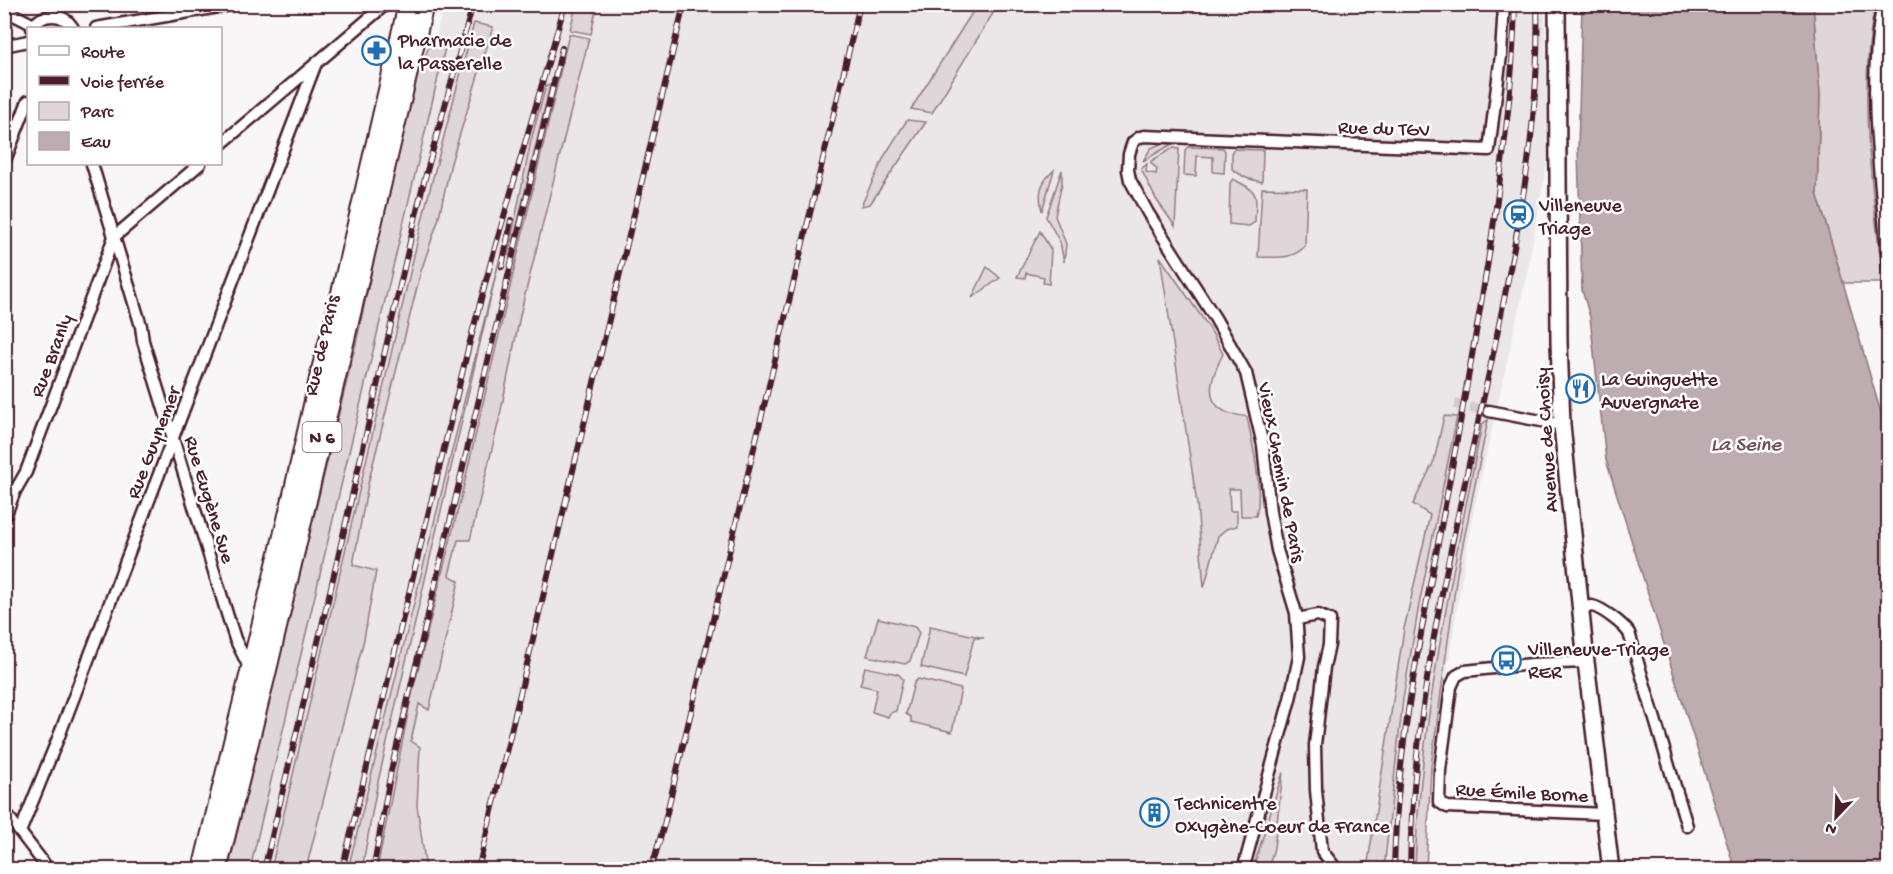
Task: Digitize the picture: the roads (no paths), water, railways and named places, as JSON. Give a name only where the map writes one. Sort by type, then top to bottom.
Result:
[{"type":"main road","name":"Avenue de Choisy","points":[[1557,4],[1559,342],[1562,425],[1586,662],[1611,870]]},
{"type":"main road","name":"Rue de Paris","points":[[202,870],[412,6]]},
{"type":"main road","name":"Rue de Paris","points":[[217,870],[268,663],[412,6]]},
{"type":"street","points":[[222,144],[386,4]]},
{"type":"street","name":"Rue du TGV","points":[[1133,142],[1144,136],[1489,150],[1501,55],[1504,4]]},
{"type":"street","points":[[1883,4],[1878,29],[1875,92],[1888,261]]},
{"type":"street","points":[[102,27],[229,5]]},
{"type":"street","points":[[4,10],[33,27],[39,20],[53,16],[66,20],[72,27]]},
{"type":"street","points":[[4,46],[27,41]]},
{"type":"street","name":"Rue Guynemer","points":[[20,832],[316,63]]},
{"type":"street","points":[[1875,92],[1888,94]]},
{"type":"street","points":[[4,163],[27,104]]},
{"type":"street","name":"Vieux Chemin de Paris","points":[[1133,142],[1129,154],[1130,180],[1246,373],[1263,445],[1272,525],[1297,619],[1299,657],[1290,699],[1243,870]]},
{"type":"street","name":"Rue Eugène Sue","points":[[92,165],[141,326],[143,341],[235,639],[251,671]]},
{"type":"street","points":[[114,237],[199,165]]},
{"type":"street","name":"Rue Branly","points":[[4,519],[15,491],[26,472],[114,237]]},
{"type":"street","points":[[1489,411],[1562,425]]},
{"type":"street","points":[[1582,608],[1592,606],[1617,620],[1629,633],[1687,826]]},
{"type":"street","points":[[1297,619],[1318,615],[1330,620],[1316,745],[1316,790],[1322,851],[1336,870]]},
{"type":"street","name":"Rue Émile Borne","points":[[1586,662],[1532,664],[1465,671],[1456,676],[1451,687],[1440,770],[1439,802],[1448,807],[1604,814]]},
{"type":"street","points":[[4,811],[49,870]]},
{"type":"water","name":"La Seine","points":[[1582,5],[1813,5],[1820,95],[1817,193],[1888,437],[1888,869],[1735,869],[1606,460],[1590,317],[1582,290],[1578,150]]},
{"type":"tunnel","points":[[1455,404],[1489,411]]},
{"type":"railway","points":[[264,870],[422,189],[473,4]]},
{"type":"railway","points":[[342,870],[469,345],[565,4]]},
{"type":"railway","points":[[478,870],[684,4]]},
{"type":"railway","points":[[651,870],[664,825],[860,4]]},
{"type":"railway","points":[[1394,870],[1399,786],[1409,702],[1488,261],[1506,133],[1515,4]]},
{"type":"railway","points":[[1410,870],[1413,805],[1427,677],[1451,549],[1510,271],[1525,183],[1535,94],[1537,4]]},
{"type":"railway","points":[[373,870],[391,771],[562,48]]},
{"type":"railway","points":[[502,267],[511,220]]},
{"type":"place","name":"Pharmacie de la Passerelle","points":[[377,50]]},
{"type":"place","name":"Villeneuve Triage","points":[[1518,215]]},
{"type":"place","name":"La Guinguette Auvergnate","points":[[1580,389]]},
{"type":"place","name":"Villeneuve-Triage RER","points":[[1507,660]]},
{"type":"place","name":"Technicentre Oxygène-Coeur de France","points":[[1154,813]]}]
